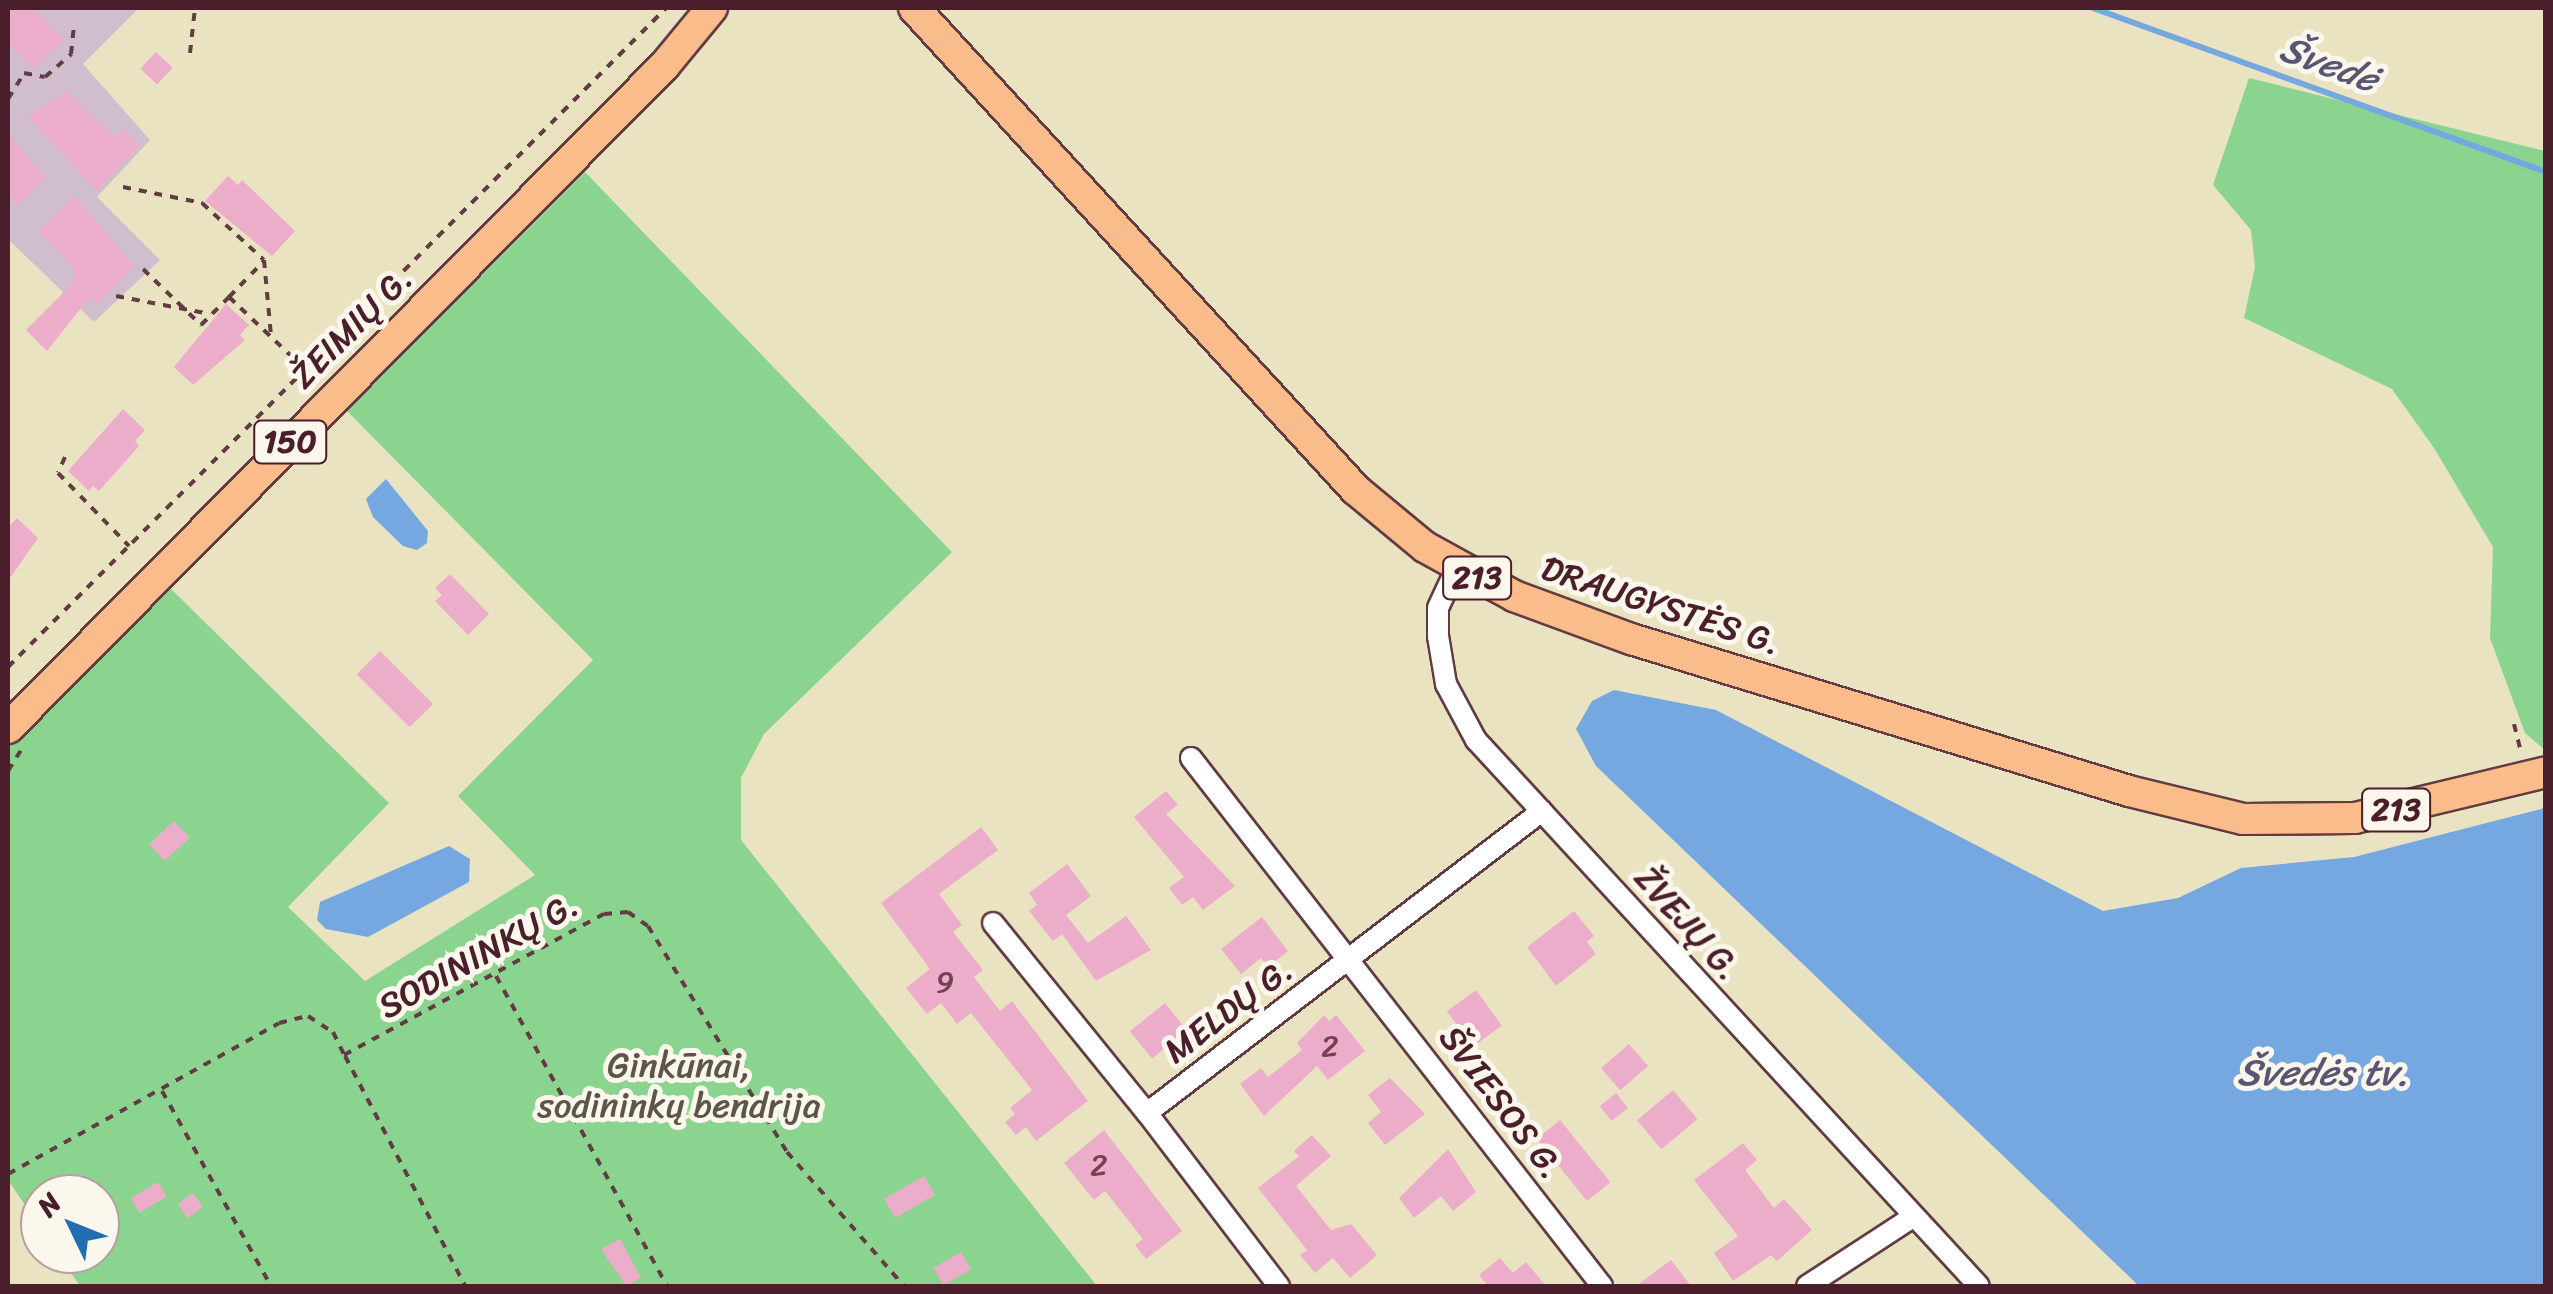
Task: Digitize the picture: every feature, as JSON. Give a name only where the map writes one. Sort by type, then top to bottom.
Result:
[{"type":"main road","name":"ŽEIMIŲ G.","points":[[8,728],[664,65],[712,8]]},
{"type":"main road","name":"ŽEIMIŲ G.","points":[[664,65],[738,8]]},
{"type":"main road","name":"DRAUGYSTĖS G.","points":[[914,8],[1342,476],[1387,518],[1456,567],[1514,596],[1631,638],[2129,791],[2242,819],[2354,818],[2546,772]]},
{"type":"street","name":"ŽVEJŲ G.","points":[[1456,567],[1438,608],[1446,684],[1476,740],[1978,1286]]},
{"type":"street","name":"ŠVIESOS G.","points":[[1191,758],[1351,957],[1602,1286]]},
{"type":"street","name":"MELDŲ G.","points":[[993,923],[1146,1113],[1542,811]]},
{"type":"street","points":[[1146,1113],[1279,1286]]},
{"type":"street","points":[[1807,1286],[1912,1217]]},
{"type":"path","points":[[190,53],[195,8]]},
{"type":"path","points":[[8,667],[666,8]]},
{"type":"path","points":[[8,98],[24,73],[46,77],[71,54],[74,26]]},
{"type":"path","points":[[124,187],[202,203],[264,260],[271,336]]},
{"type":"path","points":[[143,270],[202,325],[264,260]]},
{"type":"path","points":[[116,296],[212,314]]},
{"type":"path","points":[[230,297],[306,370]]},
{"type":"path","points":[[65,457],[58,473],[129,546]]},
{"type":"path","name":"SODININKŲ G.","points":[[344,1055],[496,976],[604,914],[628,912],[648,926],[787,1152],[904,1286]]},
{"type":"path","points":[[496,976],[666,1286]]},
{"type":"path","points":[[8,1174],[279,1024],[308,1016],[332,1032],[465,1286]]},
{"type":"path","points":[[162,1091],[271,1286]]},
{"type":"shaded area","points":[[8,8],[139,8],[83,64],[150,140],[97,197],[160,260],[94,322],[8,239]]},
{"type":"green space","points":[[2249,78],[2545,151],[2545,750],[2525,733],[2490,638],[2493,547],[2434,448],[2392,389],[2244,318],[2255,267],[2251,230],[2213,185]]},
{"type":"green space","name":"Ginkūnai, sodininkų bendrija","points":[[585,172],[952,552],[764,734],[741,778],[741,840],[1097,1286],[80,1286],[72,1274],[120,1274],[120,1174],[20,1174],[20,1198],[10,1183],[8,748],[169,587],[389,803],[288,907],[365,981],[535,875],[458,796],[593,660],[346,410]]},
{"type":"water","points":[[386,479],[428,531],[427,543],[417,550],[403,546],[373,517],[366,499]]},
{"type":"water","name":"Švedės tv.","points":[[1614,690],[1716,710],[2103,911],[2178,898],[2241,868],[2354,857],[2545,808],[2545,1286],[2139,1286],[1596,766],[1576,729],[1592,701]]},
{"type":"water","points":[[449,846],[470,859],[469,882],[368,937],[326,929],[317,920],[320,902]]},
{"type":"building","points":[[8,8],[33,8],[64,40],[33,69],[8,42]]},
{"type":"building","points":[[156,52],[173,68],[157,85],[140,69]]},
{"type":"building","points":[[66,91],[115,137],[123,129],[140,145],[97,191],[28,117]]},
{"type":"building","points":[[8,135],[46,178],[17,205],[8,194]]},
{"type":"building","points":[[228,176],[238,185],[242,180],[295,231],[272,256],[205,201]]},
{"type":"building","points":[[74,196],[134,266],[96,304],[89,298],[47,351],[26,330],[74,282],[72,265],[38,231]]},
{"type":"building","points":[[226,304],[249,325],[240,335],[245,340],[193,385],[174,367]]},
{"type":"building","points":[[123,409],[145,430],[135,441],[139,446],[99,491],[93,486],[89,491],[68,471]]},
{"type":"building","points":[[17,518],[38,538],[8,581],[8,527]]},
{"type":"building","points":[[450,574],[489,614],[468,635],[435,601],[442,595],[435,588]]},
{"type":"building","points":[[380,651],[433,704],[410,727],[357,674]]},
{"type":"building","points":[[1166,791],[1178,805],[1166,814],[1235,886],[1203,910],[1193,897],[1182,905],[1169,888],[1184,877],[1134,817]]},
{"type":"building","points":[[174,821],[190,838],[165,861],[149,844]]},
{"type":"building","points":[[981,827],[998,850],[939,894],[962,925],[953,932],[983,970],[974,977],[1000,1011],[1012,1001],[1088,1101],[1036,1141],[1026,1127],[1016,1135],[1005,1122],[1015,1114],[1010,1108],[1032,1090],[971,1013],[957,1024],[941,1003],[927,1014],[906,988],[930,969],[881,903]]},
{"type":"building","points":[[1067,864],[1091,896],[1066,915],[1088,943],[1126,916],[1151,950],[1096,981],[1062,934],[1053,941],[1029,911],[1037,905],[1029,893]]},
{"type":"building","points":[[1574,911],[1594,936],[1587,942],[1596,954],[1556,986],[1527,947]]},
{"type":"building","points":[[1262,917],[1288,951],[1268,967],[1261,958],[1241,974],[1221,949]]},
{"type":"building","points":[[1476,990],[1502,1026],[1473,1047],[1447,1011]]},
{"type":"building","points":[[1165,1003],[1187,1030],[1152,1059],[1130,1031]]},
{"type":"building","points":[[1324,1015],[1329,1021],[1336,1015],[1365,1051],[1328,1080],[1317,1066],[1264,1116],[1240,1084],[1261,1068],[1268,1077],[1302,1050],[1297,1043]]},
{"type":"building","points":[[1629,1044],[1648,1066],[1620,1090],[1601,1068]]},
{"type":"building","points":[[1390,1078],[1425,1114],[1385,1145],[1368,1123],[1381,1112],[1368,1095]]},
{"type":"building","points":[[1673,1090],[1697,1119],[1661,1149],[1637,1120]]},
{"type":"building","points":[[606,1092],[614,1107],[595,1117],[587,1102]]},
{"type":"building","points":[[1616,1093],[1628,1108],[1612,1121],[1600,1106]]},
{"type":"building","points":[[1560,1120],[1610,1182],[1587,1201],[1537,1139]]},
{"type":"building","points":[[1104,1130],[1182,1231],[1146,1259],[1135,1245],[1143,1239],[1105,1191],[1094,1200],[1064,1163]]},
{"type":"building","points":[[1312,1135],[1331,1156],[1296,1186],[1331,1230],[1351,1224],[1377,1255],[1350,1278],[1333,1258],[1315,1273],[1300,1255],[1307,1250],[1258,1188],[1299,1156],[1294,1151]]},
{"type":"building","points":[[1743,1143],[1757,1160],[1745,1170],[1774,1208],[1784,1199],[1812,1230],[1777,1261],[1771,1255],[1733,1281],[1714,1253],[1738,1236],[1694,1180]]},
{"type":"building","points":[[1448,1149],[1476,1192],[1453,1211],[1441,1196],[1414,1218],[1399,1198]]},
{"type":"building","points":[[924,1176],[935,1195],[895,1218],[884,1199]]},
{"type":"building","points":[[158,1182],[167,1197],[139,1213],[131,1198]]},
{"type":"building","points":[[193,1193],[203,1207],[188,1218],[178,1204]]},
{"type":"building","points":[[620,1239],[641,1278],[626,1286],[601,1249]]},
{"type":"building","points":[[961,1252],[971,1269],[943,1285],[933,1268]]},
{"type":"building","points":[[1500,1258],[1513,1273],[1526,1262],[1546,1286],[1488,1286],[1479,1275]]},
{"type":"building","points":[[1671,1260],[1691,1286],[1636,1286]]},
{"type":"waterway","name":"Švedė","points":[[2093,8],[2546,172]]}]
